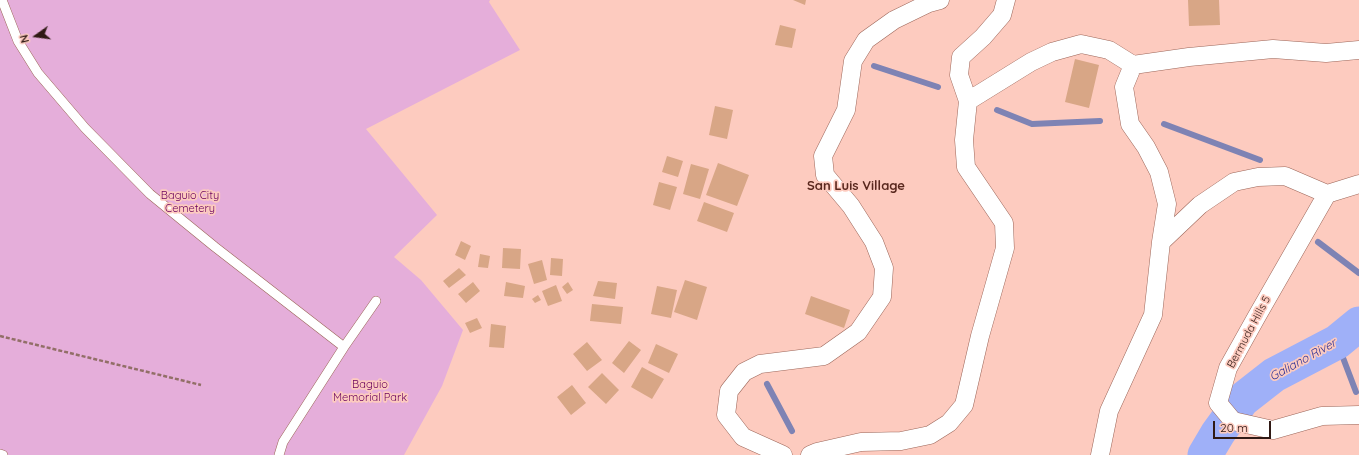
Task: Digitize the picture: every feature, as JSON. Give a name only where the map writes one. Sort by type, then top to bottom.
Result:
[{"type":"street","points":[[783,455],[743,437],[726,415],[729,391],[744,372],[760,364],[824,356],[858,332],[882,297],[884,268],[874,242],[851,206],[825,175],[823,156],[846,110],[853,61],[866,40],[894,20],[929,3],[940,0]]},
{"type":"street","points":[[810,455],[861,442],[901,441],[930,435],[949,423],[964,405],[980,336],[1005,248],[1004,223],[966,167],[964,140],[968,101],[959,75],[961,57],[983,37],[1002,15],[1006,0]]},
{"type":"street","points":[[968,101],[1031,62],[1052,52],[1081,44],[1109,50],[1133,65],[1189,57],[1273,49],[1326,53],[1359,50]]},
{"type":"street","points":[[1100,455],[1109,411],[1153,315],[1167,204],[1159,172],[1146,148],[1130,124],[1124,87],[1133,65]]},
{"type":"street","points":[[1161,242],[1200,205],[1234,182],[1258,177],[1285,176],[1327,194],[1359,184]]},
{"type":"street","name":"Bermuda Hills 5","points":[[1327,194],[1228,368],[1218,403],[1233,421],[1273,430],[1322,416],[1359,415]]},
{"type":"lane","points":[[2,0],[18,41],[38,73],[85,128],[150,194],[215,247],[344,347]]},
{"type":"lane","points":[[279,455],[283,442],[344,347],[376,301]]},
{"type":"path","points":[[0,336],[201,385]]},
{"type":"green space","name":"Baguio City Cemetery","points":[[0,0],[490,0],[489,2],[520,50],[366,129],[437,215],[394,257],[421,280],[463,330],[442,386],[404,455],[0,455]]},
{"type":"building","points":[[793,0],[806,0],[805,5]]},
{"type":"building","points":[[1188,0],[1219,0],[1220,25],[1189,26]]},
{"type":"building","points":[[780,25],[796,29],[792,48],[775,45]]},
{"type":"building","points":[[1075,59],[1099,65],[1089,108],[1065,102]]},
{"type":"building","points":[[715,106],[733,110],[727,139],[709,135]]},
{"type":"building","points":[[667,156],[683,161],[678,177],[662,172]]},
{"type":"building","points":[[718,163],[749,175],[737,206],[706,195]]},
{"type":"building","points":[[691,164],[709,169],[700,199],[683,194]]},
{"type":"building","points":[[659,182],[677,187],[670,210],[653,205]]},
{"type":"building","points":[[704,202],[734,213],[727,232],[697,221]]},
{"type":"building","points":[[461,241],[471,246],[465,260],[455,255]]},
{"type":"building","points":[[503,248],[521,249],[520,269],[502,268]]},
{"type":"building","points":[[480,254],[490,256],[488,268],[478,267]]},
{"type":"building","points":[[551,258],[563,259],[562,276],[550,275]]},
{"type":"building","points":[[542,260],[547,280],[534,284],[528,264]]},
{"type":"building","points":[[459,268],[466,275],[449,288],[443,281]]},
{"type":"building","points":[[685,280],[707,287],[697,320],[674,312]]},
{"type":"building","points":[[598,281],[617,283],[615,299],[593,296]]},
{"type":"building","points":[[473,282],[480,291],[466,303],[458,294]]},
{"type":"building","points":[[506,282],[525,286],[523,298],[504,296]]},
{"type":"building","points":[[568,282],[573,290],[567,294],[562,287]]},
{"type":"building","points":[[556,285],[562,301],[548,306],[542,291]]},
{"type":"building","points":[[657,286],[677,290],[671,318],[651,314]]},
{"type":"building","points":[[538,295],[541,300],[535,303],[532,299]]},
{"type":"building","points":[[811,296],[850,310],[844,328],[805,314]]},
{"type":"building","points":[[592,304],[623,307],[621,324],[590,321]]},
{"type":"building","points":[[477,318],[482,328],[470,333],[465,323]]},
{"type":"building","points":[[491,324],[506,326],[504,348],[489,347]]},
{"type":"building","points":[[629,341],[641,350],[624,373],[612,363]]},
{"type":"building","points":[[587,342],[602,360],[587,371],[573,354]]},
{"type":"building","points":[[656,344],[678,354],[669,373],[648,363]]},
{"type":"building","points":[[642,367],[664,379],[652,399],[631,387]]},
{"type":"building","points":[[602,373],[619,390],[606,404],[588,387]]},
{"type":"building","points":[[572,385],[586,403],[571,415],[557,397]]},
{"type":"waterway","points":[[874,66],[938,87]]},
{"type":"waterway","points":[[997,110],[1032,124],[1100,121]]},
{"type":"waterway","points":[[1164,124],[1260,160]]},
{"type":"waterway","points":[[1318,242],[1359,273]]},
{"type":"waterway","name":"Galiano River","points":[[1205,455],[1218,433],[1242,400],[1274,375],[1337,342],[1359,324]]},
{"type":"waterway","points":[[1337,342],[1356,392]]},
{"type":"waterway","points":[[767,384],[792,431]]},
{"type":"district","name":"San Luis Village","points":[[856,186]]},
{"type":"park label","name":"Baguio Memorial Park","points":[[370,391]]}]
